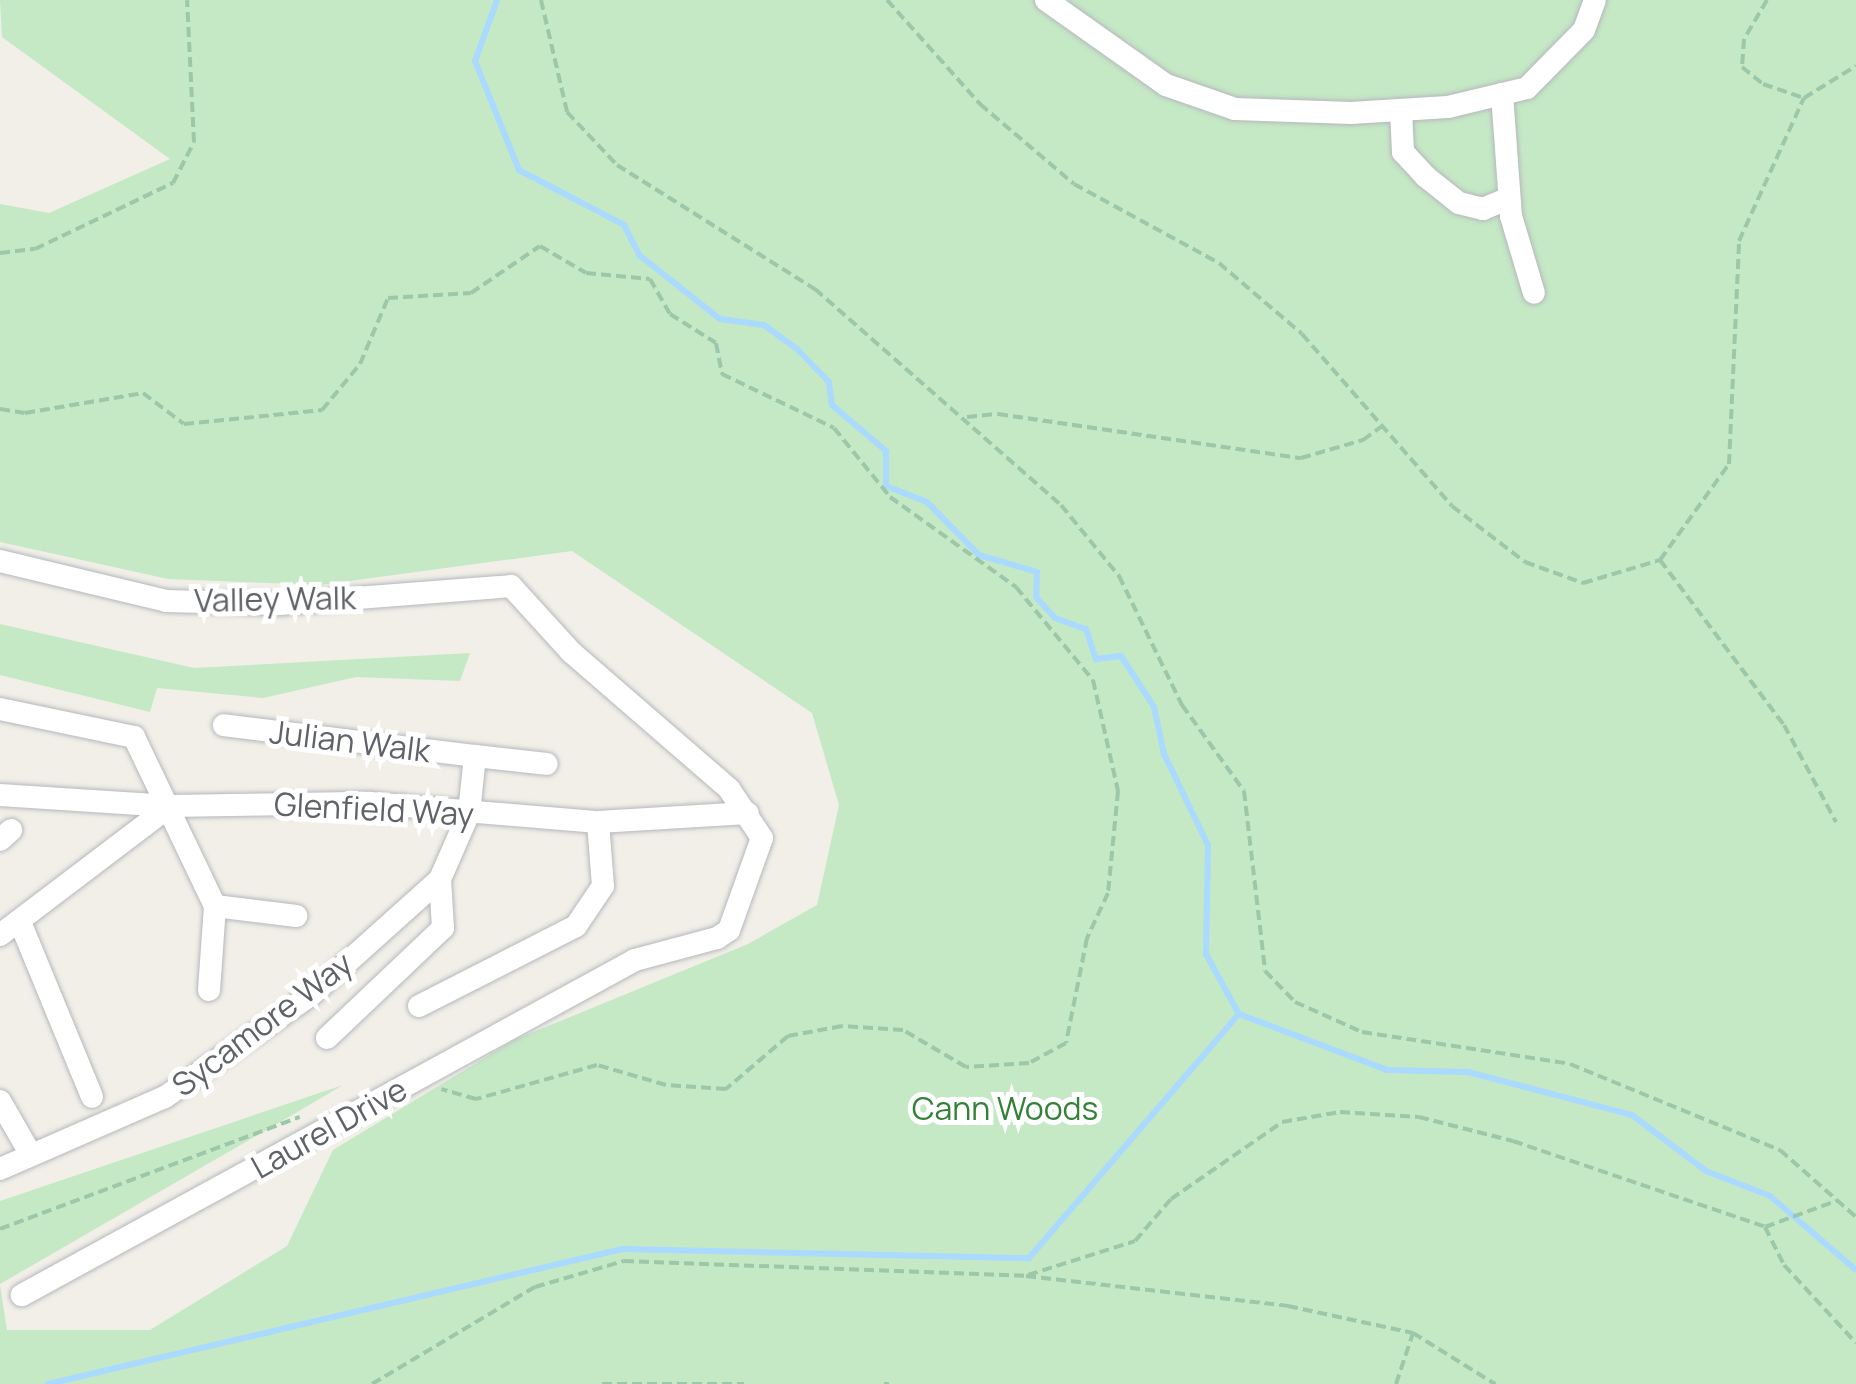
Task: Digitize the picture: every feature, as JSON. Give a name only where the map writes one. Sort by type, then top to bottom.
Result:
[{"type":"street","points":[[1046,0],[1166,84],[1235,110],[1401,110],[1527,88],[1584,30],[1596,0]]},
{"type":"street","points":[[1502,94],[1509,198],[1534,293]]},
{"type":"street","points":[[1401,110],[1403,152],[1425,176],[1470,206],[1509,198]]},
{"type":"street","name":"Valley Walk","points":[[0,562],[166,600],[279,604],[511,586],[545,613],[572,652],[748,812]]},
{"type":"street","points":[[0,709],[134,737],[215,906],[209,990]]},
{"type":"street","name":"Julian Walk","points":[[224,725],[547,764]]},
{"type":"street","name":"Julian Walk","points":[[469,813],[475,756]]},
{"type":"street","name":"Glenfield Way","points":[[0,795],[170,806],[370,803],[598,822],[748,812]]},
{"type":"street","points":[[0,936],[170,806]]},
{"type":"street","name":"Laurel Drive","points":[[22,1296],[635,960],[728,930],[762,838],[748,812]]},
{"type":"street","name":"Sycamore Way","points":[[0,1169],[165,1097],[312,994],[440,878],[469,813]]},
{"type":"street","points":[[419,1006],[576,926],[603,886],[598,822]]},
{"type":"street","points":[[327,1038],[443,928],[440,878]]},
{"type":"street","points":[[215,906],[296,916]]},
{"type":"street","points":[[20,922],[92,1096]]},
{"type":"street","points":[[0,1102],[31,1155]]},
{"type":"path","points":[[0,253],[35,249],[173,183],[194,142],[187,0]]},
{"type":"path","points":[[541,0],[567,112],[617,164],[815,289],[967,417],[1061,505],[1119,576],[1182,705],[1244,792],[1265,971],[1295,1002],[1362,1032],[1570,1064],[1780,1150],[1856,1217]]},
{"type":"path","points":[[887,0],[1034,150],[1074,184],[1219,263],[1387,422],[1452,506],[1525,562],[1584,583],[1660,560],[1728,464],[1739,241],[1804,98],[1856,66]]},
{"type":"path","points":[[1767,0],[1744,40],[1742,67],[1804,98]]},
{"type":"path","points":[[0,409],[143,394],[184,424],[322,410],[360,364],[388,298],[471,293],[540,246],[586,273],[650,278],[670,314],[716,344],[722,374],[834,428],[890,497],[1016,588],[1094,680],[1118,790],[1108,893],[1088,938],[1066,1043],[1030,1063],[966,1067],[903,1030],[842,1026],[788,1036],[726,1089],[666,1085],[596,1065],[476,1099],[414,1082]]},
{"type":"path","points":[[967,417],[998,414],[1302,458],[1363,440],[1387,422]]},
{"type":"path","points":[[1660,560],[1784,725],[1836,822]]},
{"type":"path","points":[[1026,1276],[1135,1241],[1171,1200],[1282,1122],[1340,1112],[1419,1117],[1513,1140],[1766,1227],[1836,1200]]},
{"type":"path","points":[[0,1229],[102,1197],[294,1114],[324,1132]]},
{"type":"path","points":[[1766,1227],[1784,1265],[1856,1343]]},
{"type":"path","points":[[372,1384],[535,1287],[624,1261],[1026,1276],[1288,1306],[1412,1333],[1495,1384]]},
{"type":"path","points":[[1396,1384],[1412,1333]]},
{"type":"path","points":[[602,1384],[744,1384]]},
{"type":"green space","name":"Cann Woods","points":[[0,0],[1856,0],[1856,1384],[0,1384],[0,1285],[7,1330],[150,1330],[287,1246],[333,1150],[514,1040],[748,944],[817,905],[839,805],[812,713],[572,551],[320,585],[168,579],[0,542],[0,204],[49,213],[170,159],[2,37]]},
{"type":"green space","points":[[0,624],[194,668],[470,653],[460,681],[356,677],[263,698],[157,688],[150,712],[0,675]]},
{"type":"green space","points":[[343,1085],[294,1114],[0,1284],[0,1201]]},
{"type":"waterway","points":[[497,0],[475,61],[519,170],[624,225],[639,255],[720,319],[764,325],[797,349],[829,382],[832,405],[886,451],[886,486],[927,502],[979,555],[1037,572],[1036,597],[1055,618],[1086,629],[1096,659],[1121,656],[1154,707],[1164,754],[1208,845],[1206,954],[1239,1014],[1387,1070],[1468,1072],[1632,1115],[1706,1171],[1770,1196],[1856,1270]]},
{"type":"waterway","points":[[48,1384],[622,1249],[1029,1258],[1239,1014]]}]
